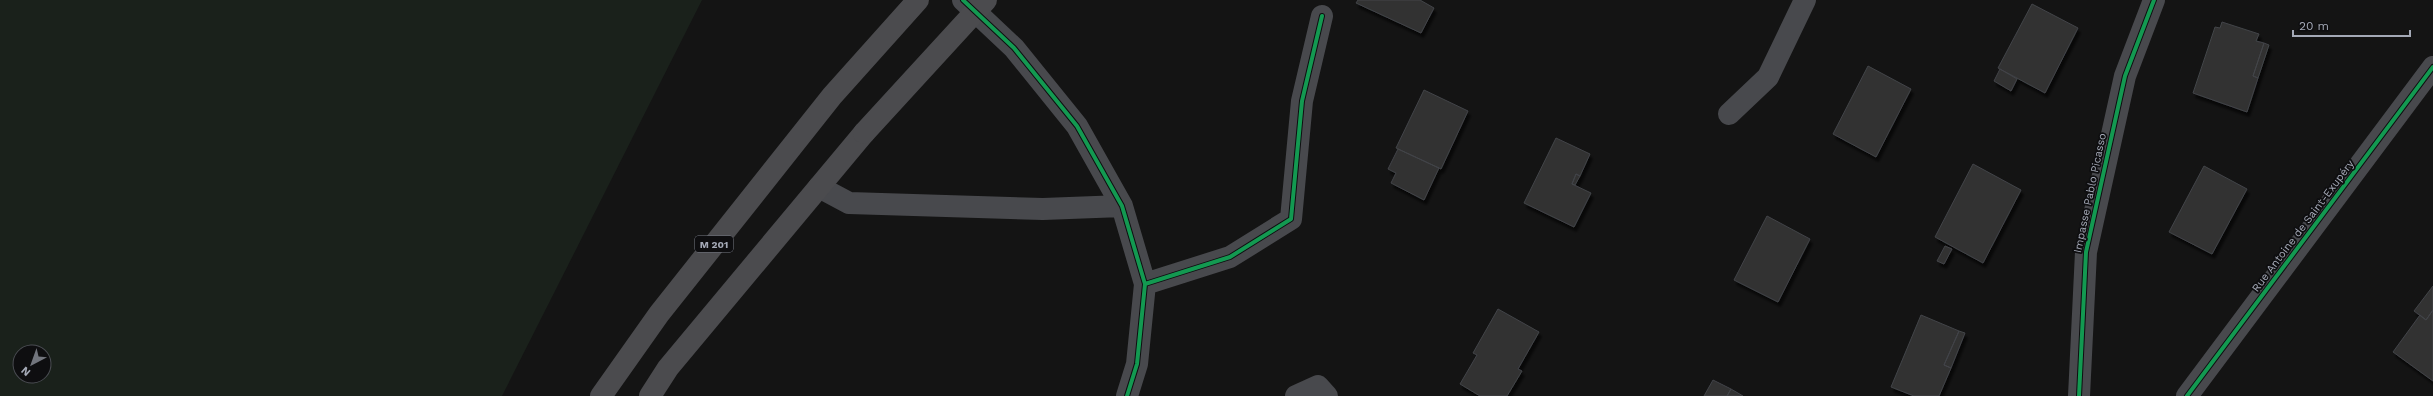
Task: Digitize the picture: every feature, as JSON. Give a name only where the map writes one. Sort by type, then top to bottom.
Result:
[{"type":"highway","name":"M 201","points":[[601,396],[659,314],[832,96],[918,0]]},
{"type":"highway","points":[[650,396],[668,368],[864,133],[986,0]]},
{"type":"street","points":[[963,0],[1014,48],[1077,126],[1122,206],[1145,284],[1137,364],[1127,396]]},
{"type":"street","points":[[1729,114],[1768,76],[1805,0]]},
{"type":"street","name":"Impasse Pablo Picasso","points":[[2079,396],[2086,252],[2124,76],[2154,0]]},
{"type":"street","points":[[1145,284],[1230,257],[1291,219],[1302,101],[1322,16]]},
{"type":"street","name":"Rue Antoine de Saint-Exupéry","points":[[2187,396],[2433,67]]},
{"type":"street","points":[[819,187],[849,203],[1043,209],[1122,206]]},
{"type":"street","points":[[1296,396],[1318,386],[1327,396]]},
{"type":"shaded area","points":[[0,0],[702,0],[502,396],[0,396]]},
{"type":"building","points":[[1358,0],[1420,0],[1434,8],[1421,33],[1356,3]]},
{"type":"building","points":[[2032,4],[2078,28],[2045,93],[1998,68]]},
{"type":"building","points":[[2222,22],[2259,34],[2256,41],[2264,43],[2253,76],[2258,78],[2247,112],[2193,93],[2215,27],[2220,28]]},
{"type":"building","points":[[2264,43],[2269,45],[2258,78],[2253,76]]},
{"type":"building","points":[[1868,66],[1911,89],[1876,157],[1833,134]]},
{"type":"building","points":[[2000,69],[2017,79],[2011,91],[1994,81]]},
{"type":"building","points":[[1424,90],[1468,111],[1441,169],[1396,148]]},
{"type":"building","points":[[1556,138],[1590,154],[1580,176],[1576,174],[1572,184],[1591,193],[1574,227],[1524,203]]},
{"type":"building","points":[[1398,149],[1439,168],[1424,200],[1391,183],[1396,173],[1388,169]]},
{"type":"building","points":[[1973,164],[2021,190],[1983,263],[1935,237]]},
{"type":"building","points":[[2204,166],[2247,189],[2212,254],[2169,232]]},
{"type":"building","points":[[1576,174],[1580,176],[1575,185],[1572,184]]},
{"type":"building","points":[[1767,216],[1810,239],[1778,302],[1734,280]]},
{"type":"building","points":[[1945,246],[1952,249],[1944,264],[1937,261]]},
{"type":"building","points":[[2433,286],[2433,310],[2426,320],[2414,311]]},
{"type":"building","points":[[1498,309],[1539,332],[1518,369],[1522,371],[1507,396],[1480,396],[1460,384],[1477,355],[1473,353]]},
{"type":"building","points":[[2433,310],[2433,381],[2393,352],[2420,315],[2426,320]]},
{"type":"building","points":[[1921,315],[1959,331],[1944,365],[1951,368],[1939,396],[1914,396],[1891,387]]},
{"type":"building","points":[[1959,331],[1965,333],[1951,368],[1944,365]]},
{"type":"building","points":[[1713,380],[1731,389],[1727,396],[1704,396]]},
{"type":"building","points":[[1731,389],[1743,396],[1727,396]]},
{"type":"cycle path","points":[[963,0],[1014,48],[1077,126],[1122,206],[1145,284],[1137,364],[1127,396]]},
{"type":"cycle path","points":[[2079,396],[2086,252],[2125,76],[2154,0]]},
{"type":"cycle path","points":[[1145,284],[1230,257],[1291,219],[1302,101],[1322,16]]},
{"type":"cycle path","points":[[2187,396],[2433,67]]}]
